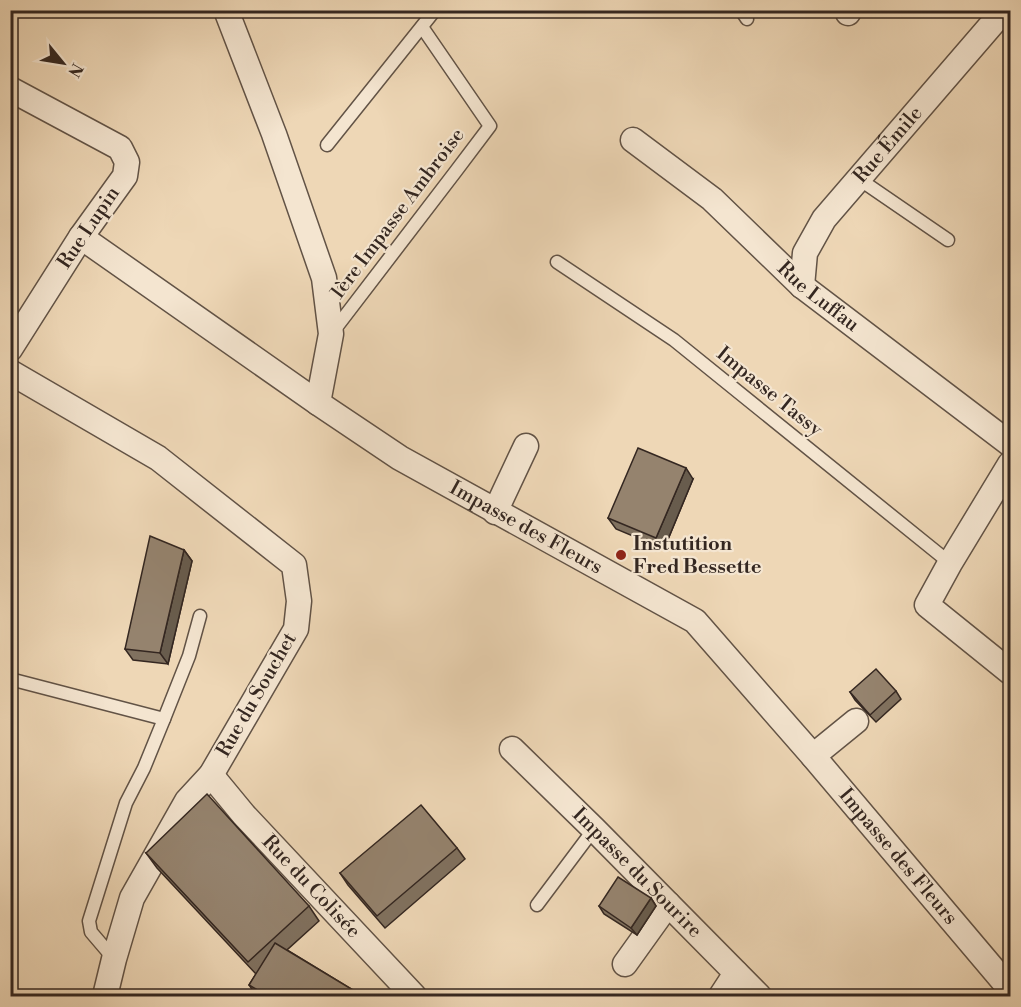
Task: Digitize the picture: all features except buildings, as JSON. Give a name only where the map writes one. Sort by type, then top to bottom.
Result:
[{"type":"street","points":[[226,10],[274,134],[324,278],[331,334],[318,403]]},
{"type":"street","name":"Rue Émile","points":[[802,286],[805,253],[824,219],[1002,20]]},
{"type":"street","name":"Rue Lupin","points":[[10,88],[120,148],[127,162],[125,176],[81,237],[10,349]]},
{"type":"street","name":"Rue Luffau","points":[[633,140],[712,199],[802,286],[1011,444]]},
{"type":"street","name":"Impasse des Fleurs","points":[[81,237],[400,458],[695,621],[1011,989]]},
{"type":"street","name":"Rue du Souchet","points":[[10,372],[158,458],[294,565],[299,601],[296,629],[211,775],[187,801],[132,898],[105,996]]},
{"type":"street","points":[[495,512],[526,446]]},
{"type":"street","points":[[1011,464],[927,605],[1011,672]]},
{"type":"street","points":[[813,756],[856,721]]},
{"type":"street","name":"Impasse du Sourire","points":[[512,749],[759,996]]},
{"type":"street","name":"Rue du Colisée","points":[[211,775],[402,992]]},
{"type":"street","points":[[625,964],[668,904]]},
{"type":"street","points":[[721,996],[736,973]]},
{"type":"lane","points":[[327,145],[435,10]]},
{"type":"lane","name":"1ère Impasse Ambroise","points":[[331,334],[490,126],[422,27]]},
{"type":"lane","points":[[859,179],[948,240]]},
{"type":"lane","name":"Impasse Tassy","points":[[557,262],[674,340],[950,563]]},
{"type":"lane","points":[[114,959],[91,932],[89,921],[126,803],[144,768],[189,656],[200,616]]},
{"type":"lane","points":[[10,680],[164,719]]},
{"type":"lane","points":[[537,905],[594,829]]},
{"type":"place","name":"Instutition Fred Bessette","points":[[621,555]]}]
